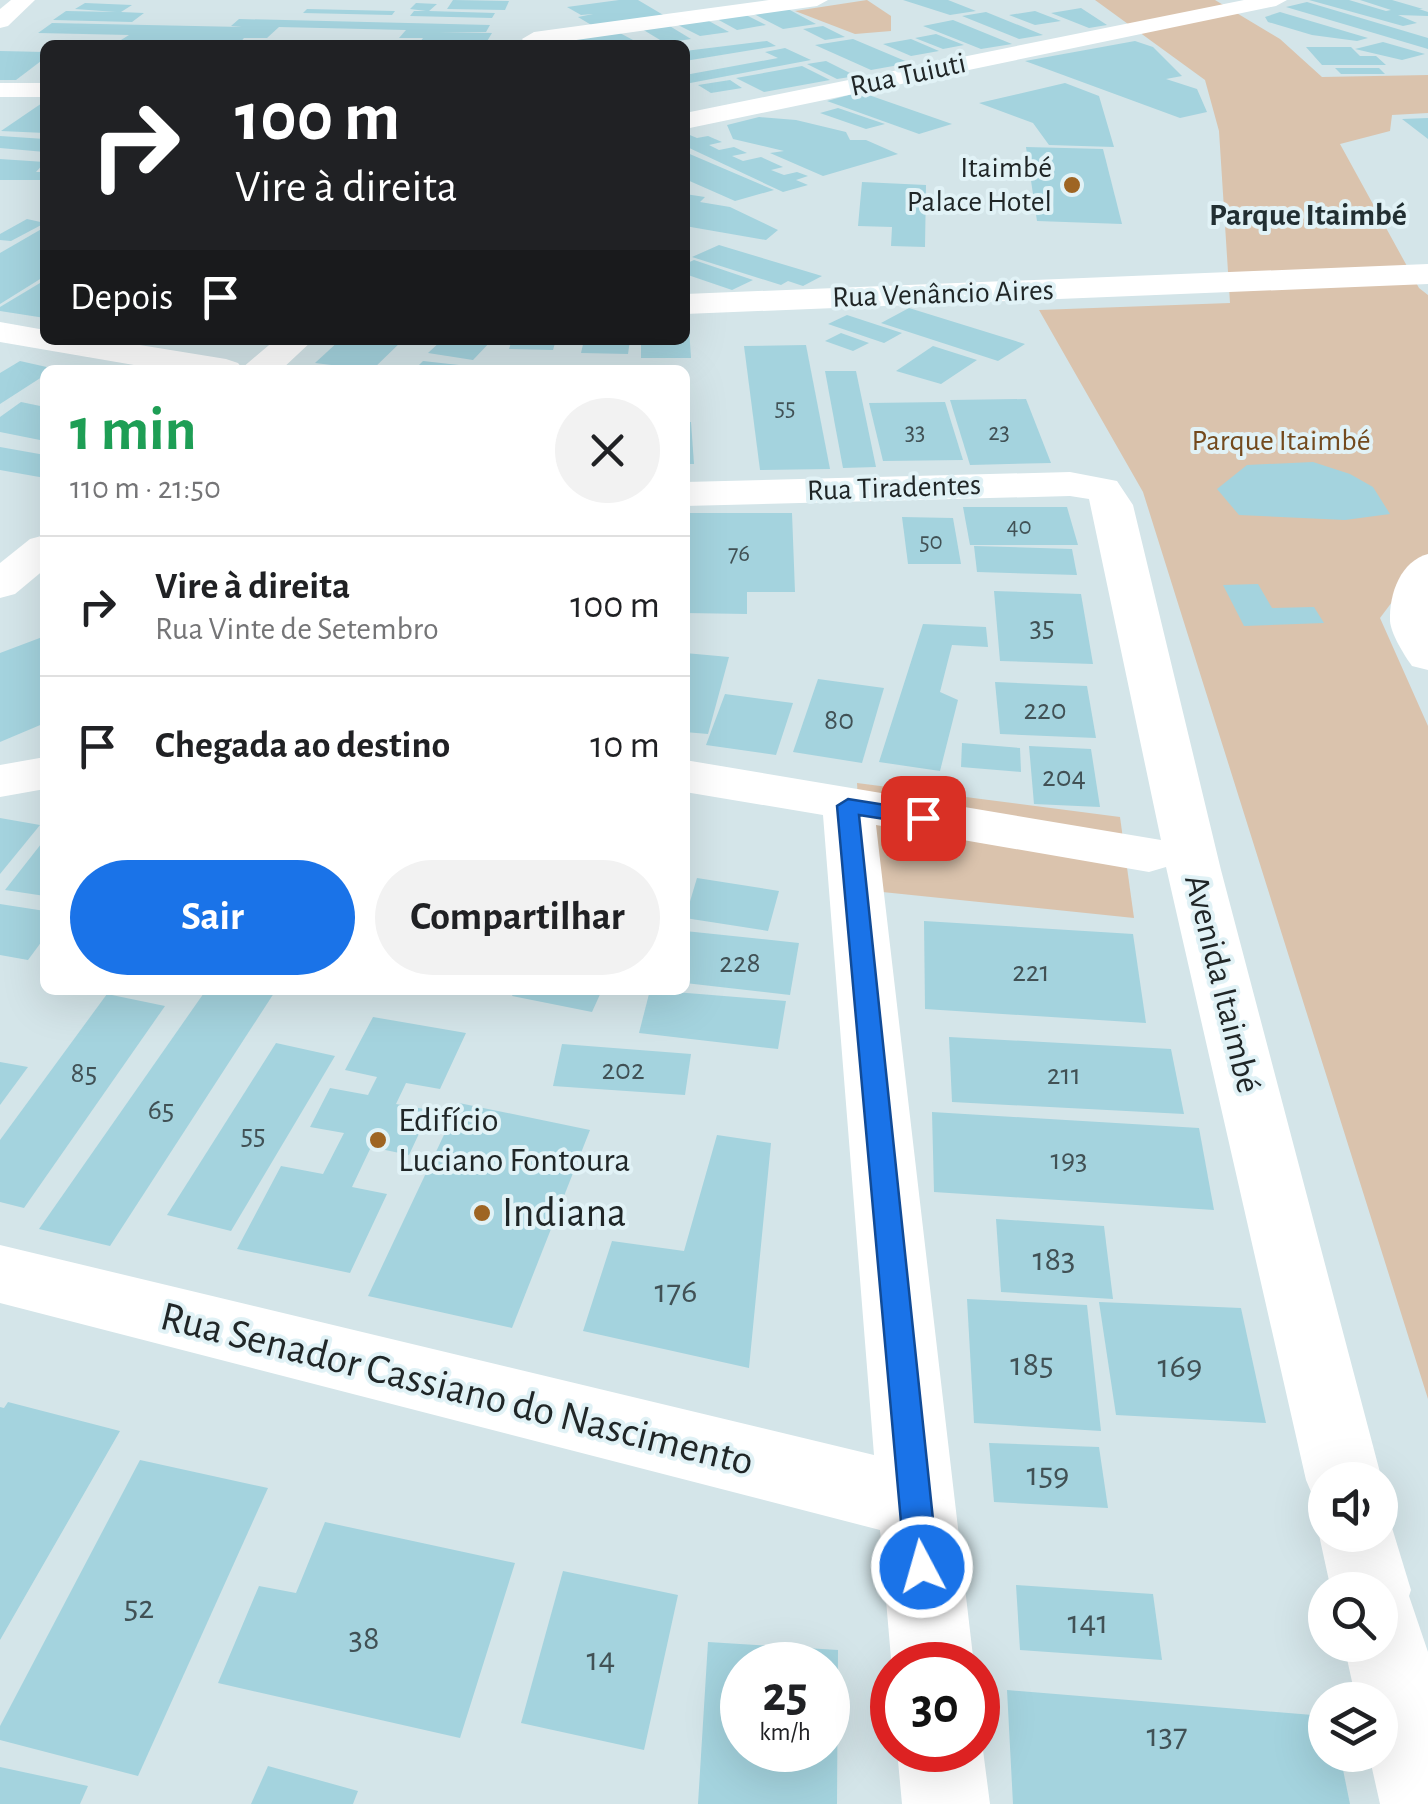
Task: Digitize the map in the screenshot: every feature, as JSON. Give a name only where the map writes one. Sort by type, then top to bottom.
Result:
[{"type":"street","points":[[534,34],[817,0]]},
{"type":"street","name":"Rua Tuiuti","points":[[690,120],[1276,0]]},
{"type":"street","points":[[1107,16],[1130,30]]},
{"type":"street","points":[[0,90],[40,90]]},
{"type":"street","name":"Rua Venâncio Aires","points":[[690,304],[1421,274]]},
{"type":"street","points":[[0,332],[40,339]]},
{"type":"street","points":[[76,345],[196,365]]},
{"type":"street","points":[[265,365],[290,345]]},
{"type":"street","name":"Rua Tiradentes","points":[[690,494],[1070,484],[1103,489]]},
{"type":"street","name":"Avenida Itaimbé","points":[[1103,489],[1113,505],[1198,888],[1340,1462]]},
{"type":"street","points":[[0,585],[40,552]]},
{"type":"street","points":[[1423,633],[1422,572],[1428,567]]},
{"type":"street","points":[[0,781],[40,774]]},
{"type":"street","points":[[690,777],[1149,854]]},
{"type":"street","points":[[848,806],[930,1642]]},
{"type":"street","name":"Rua Senador Cassiano do Nascimento","points":[[0,1274],[915,1502]]},
{"type":"street","points":[[1389,1662],[1424,1804]]},
{"type":"street","points":[[942,1772],[946,1804]]},
{"type":"green space","points":[[867,0],[891,16],[891,31],[855,34],[795,11]]},
{"type":"green space","name":"Parque Itaimbé","points":[[1095,0],[1215,0],[1280,39],[1322,77],[1428,75],[1428,113],[1392,115],[1390,131],[1340,144],[1419,288],[1428,295],[1428,554],[1380,618],[1428,726],[1428,1399],[1143,492],[1039,310],[1230,303],[1219,131],[1205,80]]},
{"type":"green space","points":[[857,783],[1120,817],[1134,918],[863,890]]},
{"type":"building","points":[[453,0],[509,1],[505,10],[447,9]]},
{"type":"building","points":[[638,0],[665,16],[593,26],[578,17],[593,14],[581,15],[567,7]]},
{"type":"building","points":[[903,0],[948,0],[976,11],[950,15]]},
{"type":"building","points":[[1309,0],[1349,0],[1386,11],[1391,10],[1360,0],[1392,0],[1423,9],[1419,9],[1428,12],[1428,16],[1398,15],[1417,23],[1403,26]]},
{"type":"building","points":[[1307,2],[1428,38],[1428,49],[1286,7]]},
{"type":"building","points":[[85,3],[132,5],[121,12],[144,13],[132,22],[53,20],[66,11],[116,12],[75,9]]},
{"type":"building","points":[[416,3],[437,4],[429,11],[495,13],[492,18],[410,16],[414,11],[426,11],[410,9]]},
{"type":"building","points":[[1081,8],[1107,25],[1089,28],[1051,13]]},
{"type":"building","points":[[307,9],[395,11],[392,15],[303,13]]},
{"type":"building","points":[[788,9],[816,24],[783,29],[754,14]]},
{"type":"building","points":[[1035,11],[1061,21],[1035,25],[1009,15]]},
{"type":"building","points":[[986,12],[1043,35],[1019,39],[962,16]]},
{"type":"building","points":[[1280,12],[1368,38],[1357,41],[1312,35],[1268,22],[1265,17]]},
{"type":"building","points":[[746,15],[766,25],[737,30],[717,19]]},
{"type":"building","points":[[239,19],[490,25],[486,32],[439,32],[492,33],[488,40],[422,40],[399,38],[406,30],[279,27],[267,38],[121,40],[129,35],[38,33],[52,23],[242,27],[231,26]]},
{"type":"building","points":[[707,20],[729,32],[700,36],[678,25]]},
{"type":"building","points":[[953,20],[1012,44],[981,49],[923,26]]},
{"type":"building","points":[[668,25],[691,39],[660,40],[642,29]]},
{"type":"building","points":[[823,26],[845,37],[825,40],[803,29]]},
{"type":"building","points":[[618,32],[633,40],[569,40]]},
{"type":"building","points":[[936,34],[964,45],[943,49],[915,38]]},
{"type":"building","points":[[853,39],[910,63],[871,70],[815,45]]},
{"type":"building","points":[[911,39],[939,51],[911,56],[883,44]]},
{"type":"building","points":[[767,41],[776,46],[690,60],[690,50]]},
{"type":"building","points":[[1135,41],[1153,47],[1182,76],[1166,79],[1197,89],[1207,112],[1180,118],[1025,61]]},
{"type":"building","points":[[1383,42],[1425,54],[1402,60],[1355,49]]},
{"type":"building","points":[[1306,47],[1351,47],[1360,56],[1376,56],[1386,65],[1322,65]]},
{"type":"building","points":[[785,48],[811,60],[690,83],[690,74],[778,58],[765,52]]},
{"type":"building","points":[[0,51],[40,52],[40,62],[16,80],[0,80]]},
{"type":"building","points":[[826,61],[856,76],[837,79],[807,64]]},
{"type":"building","points":[[802,66],[830,80],[764,92],[736,78]]},
{"type":"building","points":[[1335,68],[1379,68],[1385,74],[1341,74]]},
{"type":"building","points":[[730,80],[742,88],[711,93],[698,85]]},
{"type":"building","points":[[1065,83],[1099,96],[1114,147],[1049,145],[1033,123],[979,103]]},
{"type":"building","points":[[860,92],[952,124],[919,134],[827,101]]},
{"type":"building","points":[[40,104],[40,133],[1,131]]},
{"type":"building","points":[[838,108],[885,124],[866,129],[820,113]]},
{"type":"building","points":[[759,117],[796,120],[846,132],[850,140],[866,140],[898,154],[823,176],[770,153],[784,151],[733,139],[727,125]]},
{"type":"building","points":[[1428,118],[1428,139],[1402,119]]},
{"type":"building","points":[[690,135],[722,142],[709,145],[719,150],[734,147],[747,153],[732,156],[743,161],[761,157],[783,167],[771,170],[808,176],[796,180],[808,185],[783,192],[690,148]]},
{"type":"building","points":[[0,136],[40,139],[40,152],[0,148]]},
{"type":"building","name":"Itaimbé Palace Hotel","points":[[1026,147],[1103,149],[1122,224],[1037,221]]},
{"type":"building","points":[[690,154],[774,190],[735,201],[690,181]]},
{"type":"building","points":[[0,159],[40,162],[36,172],[40,172],[40,180],[0,180]]},
{"type":"building","points":[[862,182],[926,185],[925,247],[891,246],[892,227],[858,226]]},
{"type":"building","points":[[690,195],[705,197],[700,202],[730,207],[778,230],[766,240],[690,227]]},
{"type":"building","points":[[27,219],[40,222],[40,226],[11,241],[0,240],[0,234]]},
{"type":"building","points":[[40,230],[40,279],[0,304],[0,253]]},
{"type":"building","points":[[719,245],[822,276],[803,286],[788,281],[781,285],[692,257]]},
{"type":"building","points":[[690,262],[753,280],[732,290],[690,276]]},
{"type":"building","points":[[40,283],[40,317],[0,311],[0,307]]},
{"type":"building","points":[[909,308],[1025,344],[998,361],[881,323]]},
{"type":"building","points":[[847,315],[902,333],[884,343],[828,324]]},
{"type":"building","points":[[841,333],[869,343],[853,351],[825,341]]},
{"type":"building","points":[[690,343],[691,358],[641,358],[641,345]]},
{"type":"building","points":[[335,345],[398,345],[377,365],[315,363]]},
{"type":"building","points":[[437,345],[487,345],[473,360],[428,353]]},
{"type":"building","points":[[510,345],[554,345],[553,350],[509,349]]},
{"type":"building","points":[[583,345],[629,345],[628,354],[581,353]]},
{"type":"building","points":[[806,345],[830,469],[760,470],[744,346]]},
{"type":"building","points":[[933,346],[977,360],[941,384],[896,371]]},
{"type":"building","points":[[20,361],[40,366],[40,378],[0,404],[0,373]]},
{"type":"building","points":[[423,361],[459,365],[419,365]]},
{"type":"building","points":[[825,371],[856,371],[876,467],[843,468]]},
{"type":"building","points":[[1026,399],[1051,463],[970,465],[950,400]]},
{"type":"building","points":[[21,402],[40,406],[40,440],[0,432],[0,417]]},
{"type":"building","points":[[945,402],[963,460],[883,461],[869,403]]},
{"type":"building","points":[[690,422],[691,422],[694,464],[690,464]]},
{"type":"building","points":[[0,447],[40,454],[40,477],[0,470]]},
{"type":"building","points":[[1313,462],[1350,474],[1373,487],[1390,514],[1345,520],[1239,515],[1217,489],[1247,465]]},
{"type":"building","points":[[963,507],[1067,507],[1078,545],[970,545]]},
{"type":"building","points":[[690,513],[792,513],[795,592],[747,592],[747,614],[690,613]]},
{"type":"building","points":[[902,517],[953,518],[961,564],[908,564]]},
{"type":"building","points":[[974,546],[1072,549],[1077,575],[977,572]]},
{"type":"building","points":[[1258,584],[1272,608],[1314,607],[1324,623],[1244,626],[1223,585]]},
{"type":"building","points":[[994,591],[1081,594],[1093,664],[1000,661]]},
{"type":"building","points":[[923,624],[986,627],[988,647],[952,645],[940,692],[958,700],[940,771],[879,762]]},
{"type":"building","points":[[40,638],[40,725],[0,742],[0,653]]},
{"type":"building","points":[[690,653],[729,657],[708,734],[690,732]]},
{"type":"building","points":[[818,679],[884,688],[862,763],[793,752]]},
{"type":"building","points":[[995,682],[1087,686],[1096,738],[1000,734]]},
{"type":"building","points":[[725,694],[793,703],[776,755],[706,745]]},
{"type":"building","points":[[962,743],[1020,748],[1021,772],[961,767]]},
{"type":"building","points":[[1029,746],[1091,749],[1100,807],[1034,804]]},
{"type":"building","points":[[0,818],[40,825],[0,874]]},
{"type":"building","points":[[40,845],[40,895],[5,890]]},
{"type":"building","points":[[697,878],[779,891],[768,931],[690,919]]},
{"type":"building","points":[[0,904],[40,910],[40,944],[28,960],[0,955]]},
{"type":"building","points":[[924,921],[1133,934],[1146,1023],[925,1009]]},
{"type":"building","points":[[690,932],[799,943],[790,995],[690,984]]},
{"type":"building","points":[[690,993],[786,1001],[778,1049],[639,1033],[649,995]]},
{"type":"building","points":[[106,995],[165,1006],[24,1208],[0,1202],[0,1140]]},
{"type":"building","points":[[203,995],[273,995],[110,1246],[39,1229]]},
{"type":"building","points":[[512,995],[600,995],[592,1012]]},
{"type":"building","name":"Edifício Luciano Fontoura","points":[[373,1017],[466,1033],[440,1089],[406,1083],[396,1104],[430,1110],[409,1155],[371,1147],[352,1187],[387,1194],[350,1273],[237,1249],[281,1166],[323,1174],[344,1133],[310,1127],[330,1088],[368,1095],[377,1077],[345,1070]]},
{"type":"building","points":[[949,1037],[1171,1049],[1184,1114],[952,1102]]},
{"type":"building","points":[[276,1043],[335,1056],[231,1231],[167,1215]]},
{"type":"building","points":[[562,1044],[691,1054],[685,1095],[553,1086]]},
{"type":"building","points":[[0,1062],[28,1067],[0,1105]]},
{"type":"building","name":"Indiana","points":[[459,1103],[590,1130],[512,1328],[368,1296]]},
{"type":"building","points":[[932,1112],[1199,1128],[1214,1210],[934,1192]]},
{"type":"building","points":[[717,1135],[771,1143],[749,1368],[583,1331],[612,1241],[684,1251]]},
{"type":"building","points":[[996,1219],[1104,1226],[1113,1299],[1001,1292]]},
{"type":"building","points":[[967,1299],[1087,1305],[1101,1431],[974,1423]]},
{"type":"building","points":[[1099,1302],[1241,1308],[1266,1423],[1116,1415]]},
{"type":"building","points":[[8,1402],[120,1431],[0,1640],[0,1407]]},
{"type":"building","points":[[989,1443],[1099,1447],[1108,1508],[994,1502]]},
{"type":"building","points":[[140,1460],[268,1488],[138,1776],[0,1740],[0,1726]]},
{"type":"building","points":[[325,1522],[515,1563],[460,1738],[218,1683],[259,1586],[296,1593]]},
{"type":"building","points":[[563,1571],[678,1595],[644,1750],[521,1723]]},
{"type":"building","points":[[1016,1585],[1153,1594],[1162,1660],[1020,1650]]},
{"type":"building","points":[[708,1642],[720,1643],[720,1772],[837,1772],[837,1804],[698,1804]]},
{"type":"building","points":[[1007,1690],[1308,1715],[1308,1772],[1343,1772],[1350,1804],[1013,1804]]},
{"type":"building","points":[[268,1766],[358,1791],[353,1804],[251,1804]]},
{"type":"building","points":[[0,1767],[88,1786],[80,1804],[0,1804]]},
{"type":"place","name":"Itaimbé Palace Hotel","points":[[1072,185]]},
{"type":"place","name":"Edifício Luciano Fontoura","points":[[378,1140]]},
{"type":"place","name":"Indiana","points":[[482,1213]]},
{"type":"district","name":"Parque Itaimbé","points":[[1308,215]]},
{"type":"route","points":[[922,1567],[848,806],[923,818]]}]
